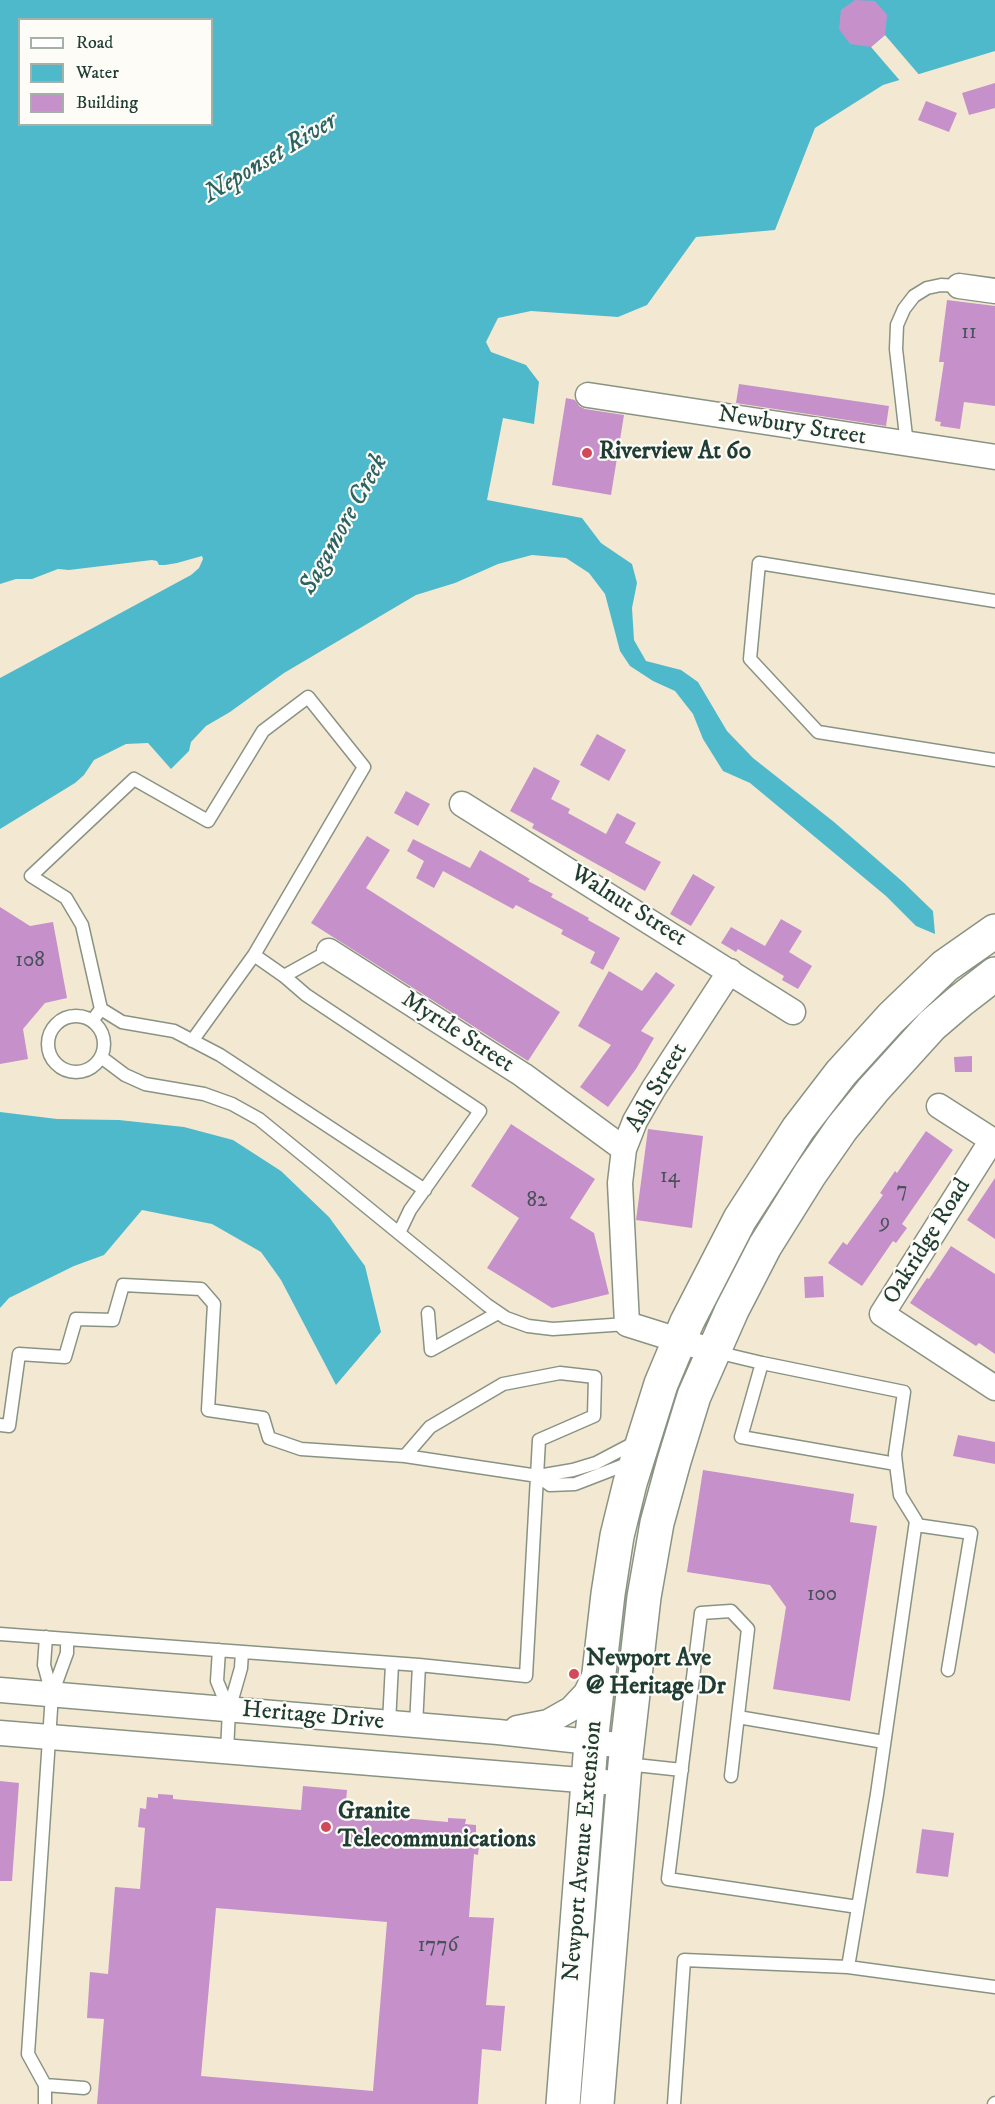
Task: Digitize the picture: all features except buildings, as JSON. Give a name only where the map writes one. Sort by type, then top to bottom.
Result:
[{"type":"main road","name":"Newport Avenue Extension","points":[[563,2104],[590,1780],[591,1743],[614,1553],[641,1449],[661,1384],[679,1341],[740,1218],[792,1138],[876,1033],[926,983],[956,958],[995,931]]},
{"type":"main road","name":"Newport Avenue Extension","points":[[597,2104],[625,1764],[644,1597],[657,1523],[694,1396],[741,1292],[765,1246],[842,1128],[932,1025],[995,974]]},
{"type":"street","points":[[959,286],[995,291]]},
{"type":"street","name":"Newbury Street","points":[[588,395],[995,457]]},
{"type":"street","name":"Walnut Street","points":[[462,804],[793,1012]]},
{"type":"street","name":"Myrtle Street","points":[[329,951],[523,1075],[624,1149]]},
{"type":"street","name":"Ash Street","points":[[627,1324],[620,1183],[624,1149],[634,1121],[730,971]]},
{"type":"street","points":[[939,1106],[994,1141]]},
{"type":"street","name":"Oakridge Road","points":[[994,1141],[882,1314],[995,1388]]},
{"type":"street","points":[[627,1324],[713,1352]]},
{"type":"street","points":[[498,1732],[548,1722],[571,1709],[586,1693],[601,1662]]},
{"type":"street","name":"Heritage Drive","points":[[0,1690],[498,1732],[591,1743],[625,1764]]},
{"type":"street","name":"Heritage Drive","points":[[0,1733],[590,1780],[625,1764]]},
{"type":"lane","points":[[907,445],[896,349],[897,325],[904,309],[914,296],[927,288],[941,285],[959,286]]},
{"type":"lane","points":[[995,601],[759,563],[750,659],[818,732],[995,760]]},
{"type":"lane","points":[[192,1041],[254,955],[364,767],[308,697],[263,731],[208,821],[135,779],[31,876],[66,898],[82,925],[101,1009],[122,1022],[174,1031],[192,1041],[220,1056],[424,1190]]},
{"type":"lane","name":"Myrtle Street","points":[[284,976],[329,951]]},
{"type":"lane","points":[[254,955],[306,995],[480,1111],[410,1210],[399,1233]]},
{"type":"lane","points":[[92,1022],[101,1009]]},
{"type":"lane","points":[[74,1016],[84,1017],[92,1022],[102,1034],[101,1057],[95,1065],[77,1072],[68,1071],[59,1066],[49,1050],[48,1041],[51,1031],[65,1018],[74,1016]]},
{"type":"lane","points":[[101,1057],[125,1075],[145,1084],[204,1094],[232,1104],[259,1119],[506,1318],[528,1326],[553,1329],[627,1324]]},
{"type":"lane","points":[[0,1425],[9,1426],[19,1354],[65,1357],[75,1319],[113,1320],[123,1285],[201,1289],[214,1304],[208,1410],[263,1418],[269,1438],[301,1449],[405,1456],[538,1476],[573,1470],[641,1449]]},
{"type":"lane","points":[[428,1313],[430,1350],[498,1313]]},
{"type":"lane","points":[[713,1352],[904,1392],[895,1454],[900,1495],[916,1521],[916,1525],[849,1967]]},
{"type":"lane","points":[[762,1363],[741,1437],[896,1464]]},
{"type":"lane","points":[[0,1634],[419,1665],[526,1676],[539,1440],[594,1416],[596,1377],[560,1373],[502,1384],[430,1427],[405,1456]]},
{"type":"lane","points":[[538,1476],[550,1485],[575,1484],[641,1449]]},
{"type":"lane","points":[[916,1525],[971,1533],[948,1670]]},
{"type":"lane","points":[[731,1776],[748,1629],[731,1611],[701,1613],[668,1879],[858,1907]]},
{"type":"lane","points":[[46,1637],[44,1665],[52,1694]]},
{"type":"lane","points":[[45,2104],[45,2085],[28,2054],[52,1694],[66,1653],[67,1639]]},
{"type":"lane","points":[[219,1650],[217,1681],[229,1710]]},
{"type":"lane","points":[[227,1751],[229,1710],[241,1668],[242,1652]]},
{"type":"lane","points":[[389,1723],[392,1664]]},
{"type":"lane","points":[[416,1726],[419,1665]]},
{"type":"lane","points":[[738,1717],[884,1742]]},
{"type":"lane","points":[[625,1764],[682,1770]]},
{"type":"lane","points":[[674,2104],[684,1960],[849,1967],[995,1987]]},
{"type":"lane","points":[[45,2085],[84,2088]]},
{"type":"water","points":[[0,0],[995,0],[995,51],[883,85],[815,128],[775,230],[696,237],[647,305],[618,317],[531,311],[498,318],[486,342],[491,352],[526,365],[539,382],[534,424],[503,418],[487,500],[582,518],[601,543],[632,564],[637,583],[632,608],[634,640],[646,661],[681,670],[698,682],[727,731],[753,758],[834,822],[933,911],[935,934],[916,926],[886,896],[750,783],[723,771],[703,739],[693,714],[675,691],[653,681],[630,666],[620,651],[605,594],[589,573],[566,558],[532,555],[498,564],[455,583],[416,595],[284,673],[230,712],[206,726],[191,742],[189,751],[171,769],[148,743],[126,744],[94,760],[84,775],[75,783],[0,829],[0,678],[191,575],[199,568],[203,559],[202,556],[165,565],[159,565],[157,561],[152,560],[69,570],[58,569],[32,579],[16,579],[0,584]]},
{"type":"water","points":[[0,1112],[57,1119],[119,1120],[184,1127],[233,1140],[281,1171],[329,1217],[365,1266],[381,1332],[336,1385],[281,1280],[261,1252],[212,1224],[142,1210],[104,1255],[74,1266],[9,1298],[0,1308]]},
{"type":"pier","points":[[885,35],[921,77],[902,83],[871,47]]},
{"type":"place","name":"Riverview At 60","points":[[587,453]]},
{"type":"place","name":"Newport Ave @ Heritage Dr","points":[[574,1674]]},
{"type":"place","name":"Granite Telecommunications","points":[[326,1827]]},
{"type":"water label","name":"Neponset River","points":[[271,159]]},
{"type":"water label","name":"Sagamore Creek","points":[[345,525]]}]
